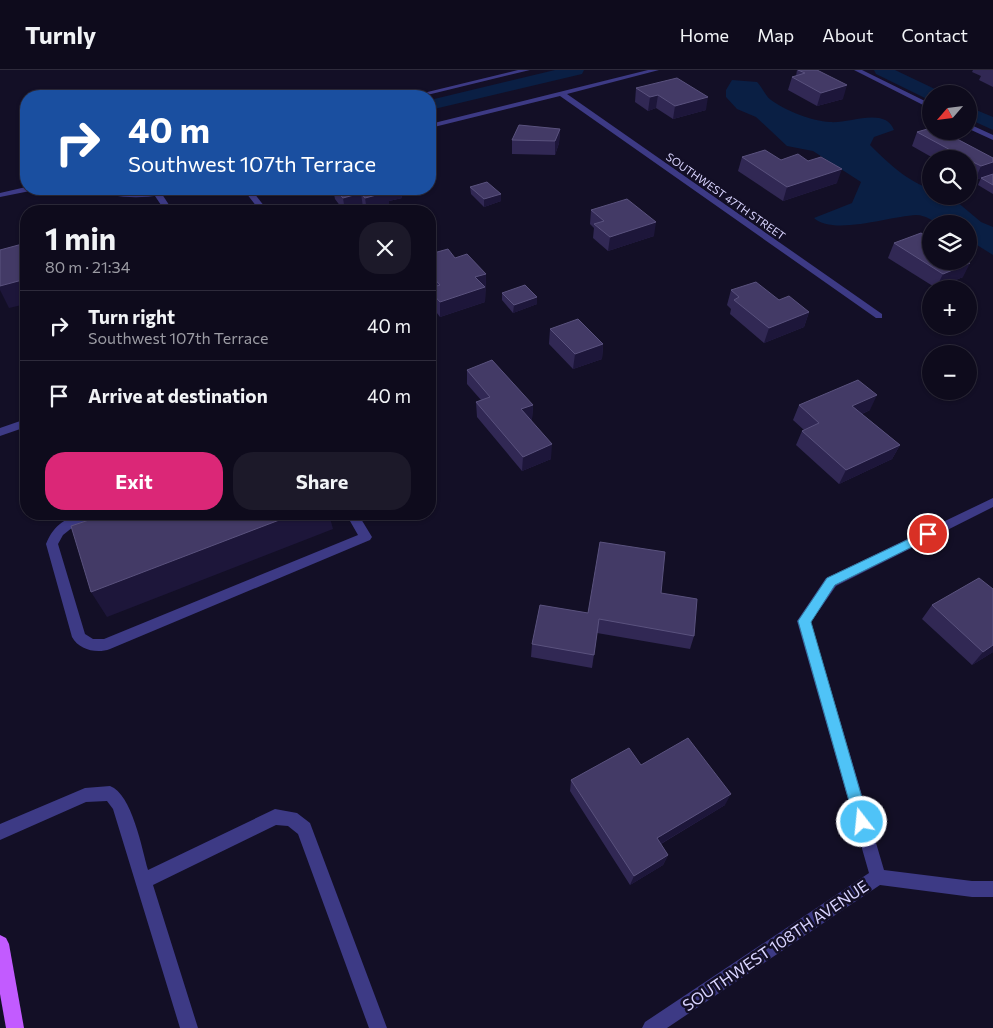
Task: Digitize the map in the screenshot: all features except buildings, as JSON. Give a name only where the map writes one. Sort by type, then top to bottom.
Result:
[{"type":"main road","points":[[0,944],[15,1028]]},
{"type":"street","points":[[436,91],[527,70]]},
{"type":"street","points":[[436,124],[656,70]]},
{"type":"street","points":[[857,70],[922,102]]},
{"type":"street","name":"SOUTHWEST 47TH STREET","points":[[561,93],[879,316]]},
{"type":"street","points":[[978,130],[993,138]]},
{"type":"street","points":[[0,195],[20,191]]},
{"type":"street","points":[[252,195],[259,205]]},
{"type":"street","points":[[0,432],[20,425]]},
{"type":"street","points":[[878,877],[804,621],[831,582],[993,502]]},
{"type":"street","points":[[77,520],[65,524],[55,534],[52,544],[79,637],[91,645],[105,645],[366,537],[356,520]]},
{"type":"street","points":[[0,832],[85,795],[110,793],[120,805],[189,1028]]},
{"type":"street","points":[[144,881],[275,818],[291,818],[304,829],[378,1028]]},
{"type":"street","name":"SOUTHWEST 108TH AVENUE","points":[[650,1028],[878,877],[972,889],[993,889]]},
{"type":"water","points":[[732,80],[757,82],[769,99],[799,115],[815,120],[838,122],[875,117],[883,119],[894,130],[874,137],[870,145],[891,165],[922,186],[922,205],[961,205],[973,215],[916,215],[848,225],[823,223],[814,218],[852,203],[861,182],[813,151],[787,146],[756,117],[737,109],[726,97],[726,90]]},
{"type":"water","points":[[977,219],[993,227],[993,255],[977,245]]},
{"type":"waterway","points":[[436,104],[576,70]]},
{"type":"waterway","points":[[882,70],[922,90]]},
{"type":"waterway","points":[[978,116],[993,124]]},
{"type":"route","points":[[862,822],[804,621],[831,582],[928,534]]}]
